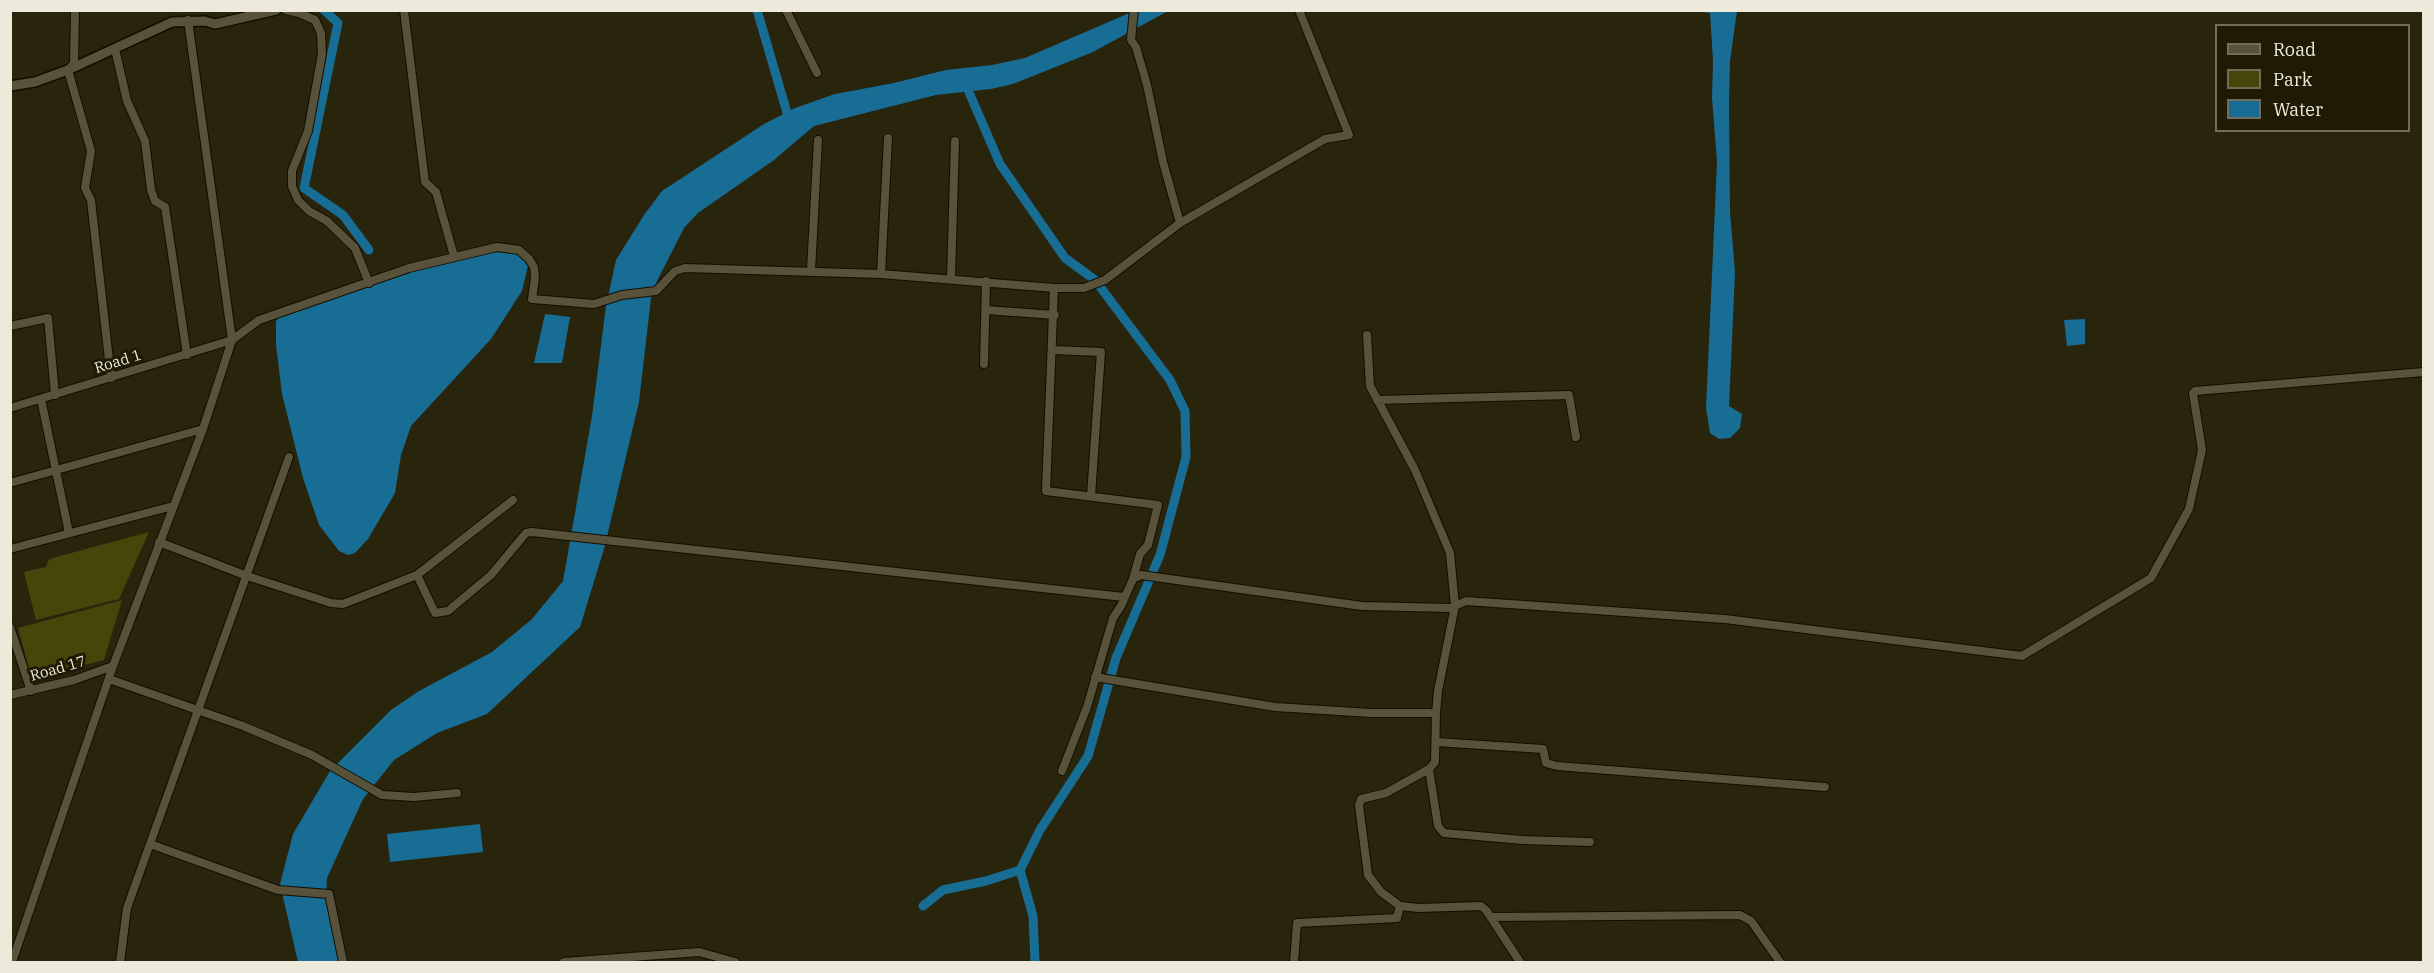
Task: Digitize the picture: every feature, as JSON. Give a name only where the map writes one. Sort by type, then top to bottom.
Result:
[{"type":"street","points":[[68,70],[74,63],[75,10]]},
{"type":"street","points":[[10,86],[35,82],[68,70],[172,22],[188,20],[216,24],[276,10]]},
{"type":"street","points":[[286,10],[299,12],[315,20],[321,33],[322,44],[308,131],[292,171],[292,186],[298,200],[309,211],[327,221],[355,248],[369,283]]},
{"type":"street","points":[[404,10],[425,182],[436,192],[454,256]]},
{"type":"street","points":[[786,10],[817,73]]},
{"type":"street","points":[[1134,10],[1131,40],[1136,47],[1147,86],[1163,162],[1180,224]]},
{"type":"street","points":[[818,140],[812,271],[951,278],[1054,288],[1084,288],[1105,280],[1180,224],[1325,139],[1349,135],[1299,10]]},
{"type":"street","points":[[12,963],[113,666],[203,429],[232,340],[188,20]]},
{"type":"street","points":[[115,49],[127,101],[145,141],[151,190],[155,201],[165,207],[187,355]]},
{"type":"street","points":[[68,70],[91,151],[85,188],[91,200],[111,378]]},
{"type":"street","points":[[881,274],[888,138]]},
{"type":"street","points":[[951,278],[955,141]]},
{"type":"street","name":"Road 1","points":[[10,408],[232,340],[259,320],[409,268],[496,247],[519,250],[534,267],[532,299],[594,304],[622,295],[656,291],[675,271],[685,268],[812,271]]},
{"type":"street","points":[[984,364],[986,281]]},
{"type":"street","points":[[1054,288],[1055,315],[1046,491],[1158,505],[1148,545],[1140,554],[1133,579],[1113,618],[1087,707],[1062,771]]},
{"type":"street","points":[[986,310],[1055,315]]},
{"type":"street","points":[[10,326],[48,318],[55,395]]},
{"type":"street","points":[[1367,334],[1370,386],[1415,470],[1450,553],[1455,606],[1438,691],[1435,762],[1429,769],[1386,793],[1366,796],[1359,805],[1368,875],[1381,892],[1400,906],[1419,908],[1481,906],[1491,917],[1520,963]]},
{"type":"street","points":[[1053,350],[1101,352],[1091,496]]},
{"type":"street","points":[[1133,579],[1141,575],[1362,606],[1451,608],[1466,601],[1725,619],[2022,656],[2151,578],[2189,509],[2202,450],[2193,393],[2195,391],[2424,372]]},
{"type":"street","points":[[1377,400],[1569,394],[1576,437]]},
{"type":"street","points":[[41,399],[69,533]]},
{"type":"street","points":[[10,483],[57,472],[203,429]]},
{"type":"street","points":[[120,963],[127,908],[289,457]]},
{"type":"street","points":[[159,542],[247,576],[336,604],[417,576],[513,500]]},
{"type":"street","points":[[10,549],[173,506]]},
{"type":"street","points":[[417,576],[435,613],[441,614],[454,607],[491,575],[526,534],[532,532],[1124,597]]},
{"type":"street","points":[[10,627],[31,691]]},
{"type":"street","name":"Road 17","points":[[10,695],[31,691],[113,666]]},
{"type":"street","points":[[1095,677],[1275,706],[1371,713],[1436,713]]},
{"type":"street","points":[[109,679],[198,710],[332,765],[375,792],[401,797],[457,793]]},
{"type":"street","points":[[1436,742],[1543,748],[1546,763],[1557,766],[1825,787]]},
{"type":"street","points":[[1429,769],[1438,826],[1444,833],[1522,840],[1590,842]]},
{"type":"street","points":[[150,844],[278,890],[329,894],[343,963]]},
{"type":"street","points":[[1294,963],[1297,923],[1397,918],[1400,906]]},
{"type":"street","points":[[1491,917],[1740,915],[1751,921],[1780,963]]},
{"type":"street","points":[[564,963],[699,952],[735,963]]},
{"type":"green space","points":[[149,532],[119,599],[36,620],[24,572],[46,567],[49,559]]},
{"type":"green space","points":[[122,600],[104,660],[32,679],[18,628]]},
{"type":"water","points":[[1134,11],[1168,11],[1093,52],[1013,84],[991,89],[936,95],[814,126],[774,160],[698,213],[684,228],[657,281],[651,298],[639,402],[604,549],[580,627],[487,714],[437,733],[394,760],[363,799],[327,878],[326,899],[340,962],[298,962],[280,884],[293,834],[330,771],[391,710],[419,691],[492,652],[532,619],[563,581],[592,416],[606,306],[616,260],[662,191],[764,124],[795,108],[835,94],[946,70],[992,65],[1025,58]]},
{"type":"water","points":[[1692,11],[1737,11],[1730,61],[1729,102],[1730,212],[1735,272],[1729,406],[1742,414],[1740,428],[1730,438],[1719,439],[1710,433],[1706,408],[1717,162],[1712,98],[1713,61],[1710,13]]},
{"type":"water","points":[[492,251],[517,253],[524,259],[528,266],[522,291],[491,339],[411,426],[401,455],[395,493],[368,539],[355,553],[348,555],[339,551],[319,525],[303,478],[282,394],[276,345],[276,321],[279,317],[414,270]]},
{"type":"water","points":[[545,314],[570,317],[562,363],[534,363]]},
{"type":"water","points":[[2085,319],[2085,344],[2067,346],[2064,320]]},
{"type":"water","points":[[480,824],[483,852],[390,862],[387,834]]},
{"type":"waterway","points":[[324,10],[338,23],[304,188],[343,215],[369,250]]},
{"type":"waterway","points":[[757,10],[790,123]]},
{"type":"waterway","points":[[965,83],[1000,164],[1065,258],[1095,280],[1170,380],[1185,411],[1186,457],[1160,555],[1116,658],[1088,756],[1040,830],[1020,870],[1033,916],[1035,962]]},
{"type":"waterway","points":[[923,906],[943,890],[986,881],[1020,870]]}]
